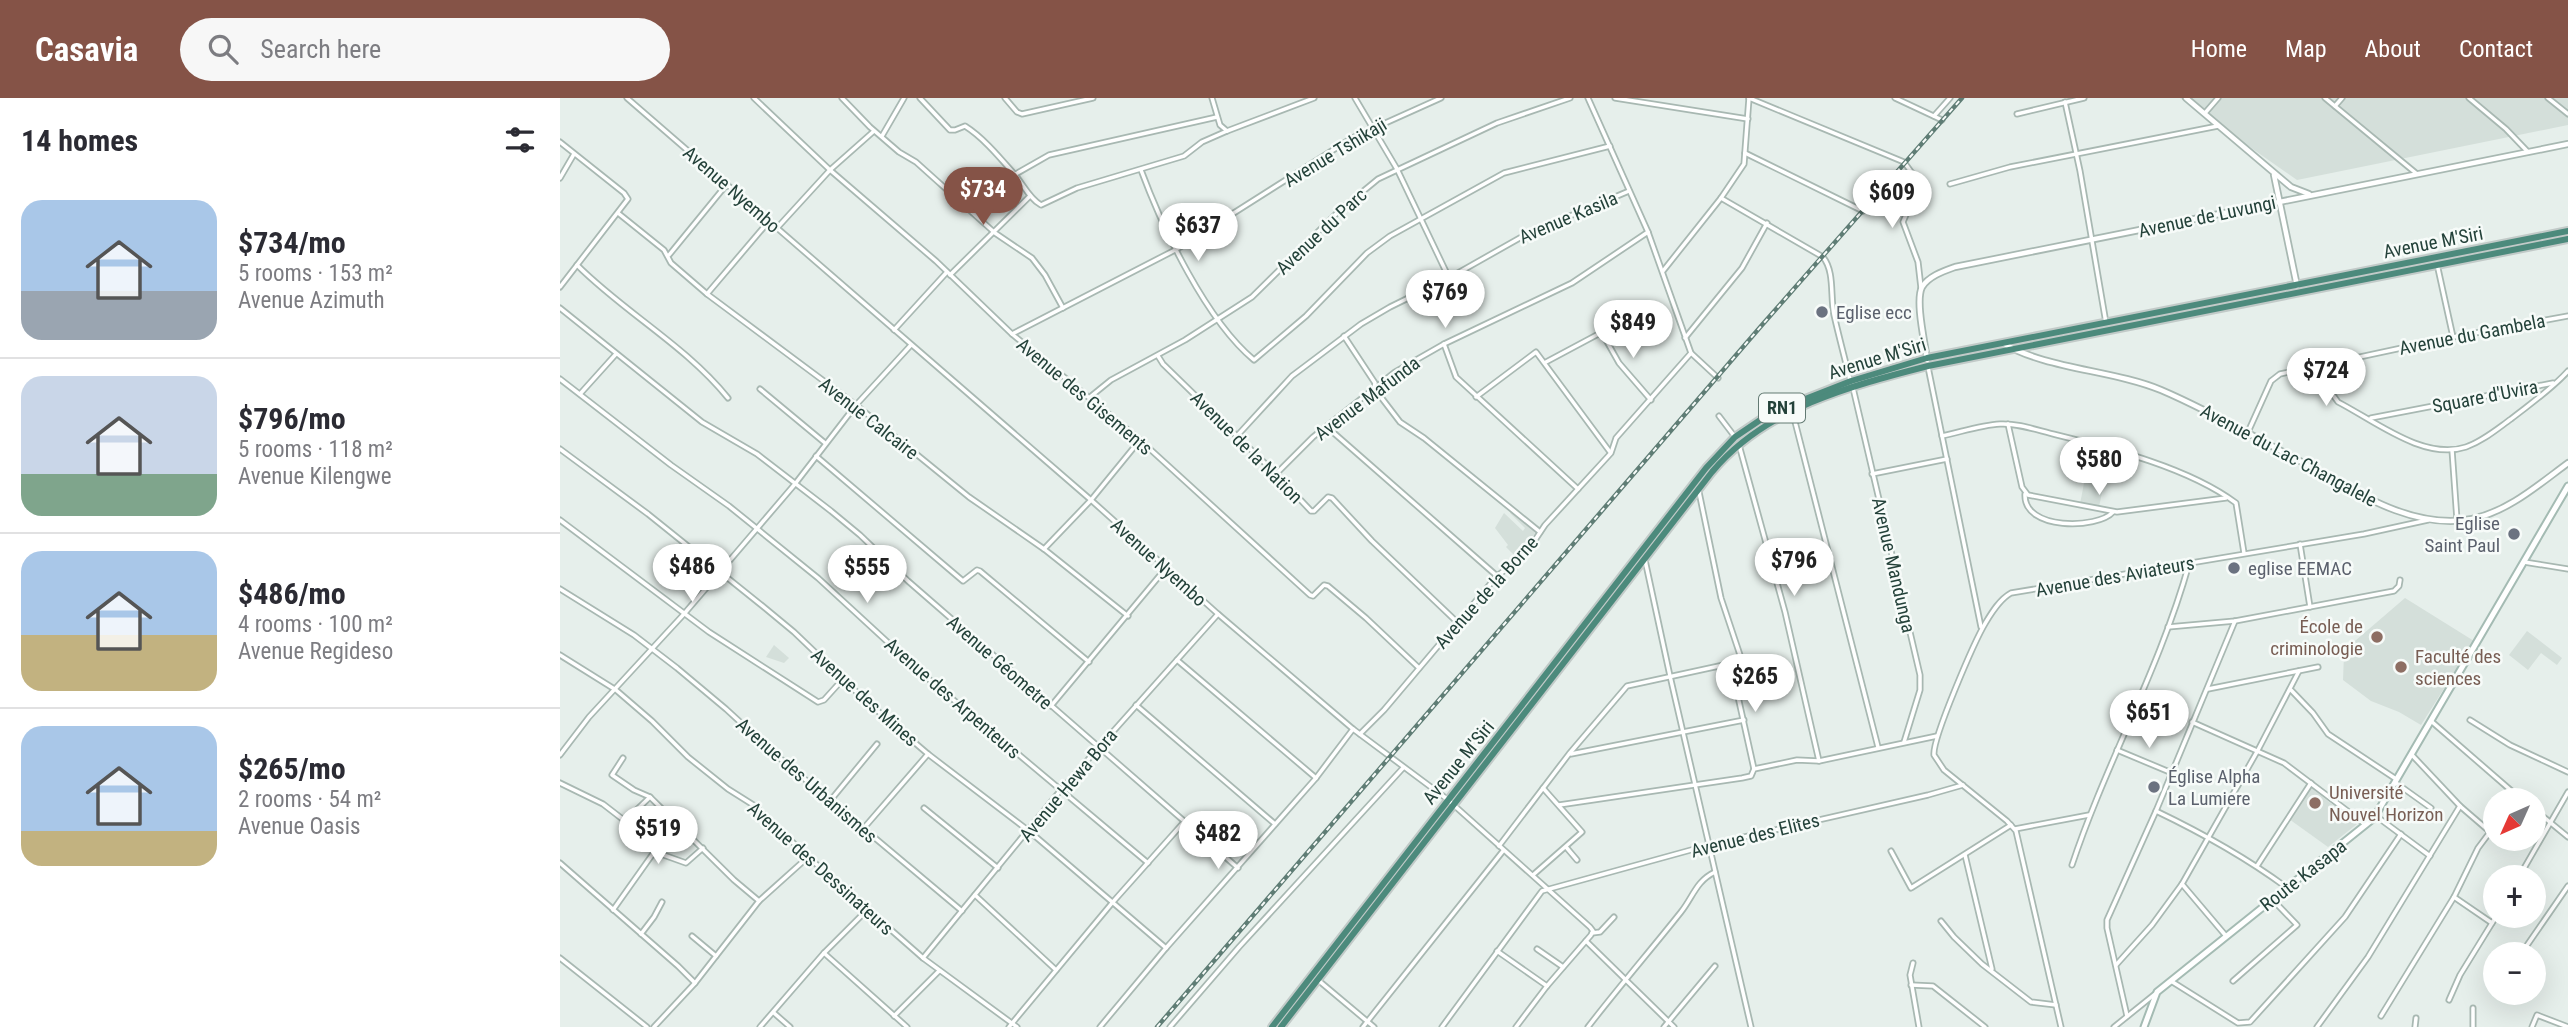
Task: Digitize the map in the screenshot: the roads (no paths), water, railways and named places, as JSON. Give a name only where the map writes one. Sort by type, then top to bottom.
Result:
[{"type":"highway","name":"Avenue M'Siri","points":[[1927,362],[2011,348],[2568,231]]},
{"type":"highway","name":"Avenue M'Siri","points":[[1281,1027],[1581,631],[1709,470],[1737,441],[1772,412],[1927,362],[2003,343],[2568,239]]},
{"type":"highway","name":"Avenue M'Siri","points":[[1737,441],[1792,410],[1852,385]]},
{"type":"highway","name":"Avenue M'Siri","points":[[1272,1027],[1645,560],[1698,490],[1709,470]]},
{"type":"main road","name":"Route Kasapa","points":[[2157,992],[2376,816],[2568,486]]},
{"type":"main road","points":[[2147,1026],[2157,992]]},
{"type":"street","name":"Avenue Nyembo","points":[[627,98],[1091,500],[1217,614],[1353,729],[1450,802],[1590,927],[1592,933]]},
{"type":"street","name":"Avenue des Gisements","points":[[754,98],[1012,334],[1140,440],[1310,595],[1313,596],[1324,585],[1328,586],[1419,668]]},
{"type":"street","points":[[842,98],[899,152],[913,159],[995,233],[1035,261],[1063,308]]},
{"type":"street","points":[[882,136],[904,98]]},
{"type":"street","points":[[920,98],[950,130],[968,127],[1041,205],[1077,188],[1184,156],[1202,142],[1314,98]]},
{"type":"street","points":[[1005,98],[1022,114],[1093,98]]},
{"type":"street","points":[[1213,98],[1220,125],[1227,131]]},
{"type":"street","points":[[1355,98],[1397,169],[1449,278]]},
{"type":"street","name":"Avenue Tshikaji","points":[[1012,334],[1177,249],[1325,154],[1373,127],[1430,100],[1441,98]]},
{"type":"street","name":"Avenue du Parc","points":[[1090,397],[1111,380],[1158,356],[1252,297],[1363,190],[1397,169],[1497,122],[1570,98]]},
{"type":"street","points":[[1588,98],[1648,232],[1691,353],[1718,378]]},
{"type":"street","points":[[1615,98],[1748,119]]},
{"type":"street","points":[[1663,271],[1742,167],[1749,98],[1904,162],[1911,171],[1913,198],[1903,218],[1903,224],[1918,261],[1927,362],[1982,629]]},
{"type":"street","points":[[1895,98],[1942,120]]},
{"type":"street","points":[[1934,116],[1950,98]]},
{"type":"street","points":[[2017,114],[2084,98]]},
{"type":"street","points":[[2186,98],[2272,171],[2297,190],[2313,195]]},
{"type":"street","points":[[2205,113],[2218,98]]},
{"type":"street","points":[[2325,98],[2417,174]]},
{"type":"street","points":[[2335,106],[2342,98]]},
{"type":"street","points":[[2469,98],[2506,129],[2528,152]]},
{"type":"street","points":[[2548,98],[2568,114]]},
{"type":"street","points":[[2065,102],[2106,323]]},
{"type":"street","points":[[1014,175],[1049,155],[1217,117]]},
{"type":"street","points":[[1950,184],[2010,167],[2220,125]]},
{"type":"street","points":[[777,228],[830,170],[875,131]]},
{"type":"street","points":[[560,142],[628,198],[560,287]]},
{"type":"street","name":"Avenue de Luvungi","points":[[1922,289],[1932,277],[1955,267],[2568,144]]},
{"type":"street","points":[[1141,170],[1177,249],[1219,320],[1255,360],[1306,316],[1367,253],[1420,218],[1504,173],[1609,146]]},
{"type":"street","points":[[1745,153],[1863,211]]},
{"type":"street","points":[[560,178],[574,154]]},
{"type":"street","points":[[2272,171],[2281,201],[2298,288]]},
{"type":"street","points":[[669,255],[727,184]]},
{"type":"street","name":"Avenue Kasila","points":[[1236,438],[1292,376],[1344,336],[1390,307],[1535,230],[1629,191]]},
{"type":"street","points":[[894,330],[948,273],[995,233],[1030,196]]},
{"type":"street","name":"Avenue Mandunga","points":[[1721,198],[1823,257],[1829,264],[1834,316],[1920,675],[1920,690],[1904,741]]},
{"type":"street","name":"Avenue Calcaire","points":[[618,213],[669,255],[671,263],[707,294],[856,405],[969,497],[1044,549],[1128,616]]},
{"type":"street","points":[[707,294],[769,221]]},
{"type":"street","points":[[1685,338],[1742,268],[1767,223]]},
{"type":"street","name":"Avenue Mafunda","points":[[1276,474],[1313,437],[1395,372],[1444,344],[1572,283],[1648,232]]},
{"type":"street","points":[[2437,264],[2453,337]]},
{"type":"street","points":[[577,265],[617,303],[696,363],[728,398]]},
{"type":"street","points":[[1546,362],[1649,307]]},
{"type":"street","name":"Avenue Géometre","points":[[560,308],[702,422],[750,450],[860,535],[908,581],[1238,868]]},
{"type":"street","name":"Avenue du Gambela","points":[[2248,433],[2271,381],[2277,375],[2453,337],[2568,316]]},
{"type":"street","points":[[1601,331],[1619,363],[1651,400]]},
{"type":"street","points":[[1344,336],[1375,383],[1374,388],[1400,422],[1424,438],[1540,532]]},
{"type":"street","name":"Avenue du Lac Changalele","points":[[2003,343],[2032,356],[2153,387],[2381,503],[2430,520],[2458,520],[2485,515],[2507,506],[2568,463]]},
{"type":"street","points":[[1444,344],[1456,377],[1578,489]]},
{"type":"street","points":[[560,755],[589,717],[684,614],[795,484],[856,405],[911,345]]},
{"type":"street","points":[[1476,397],[1534,352],[1546,362],[1611,453]]},
{"type":"street","points":[[580,394],[617,353]]},
{"type":"street","name":"Avenue de la Borne","points":[[1360,734],[1497,576],[1525,555],[1540,532],[1611,453],[1616,438],[1691,353]]},
{"type":"street","name":"Avenue de la Nation","points":[[1158,356],[1312,512],[1328,497],[1332,498],[1372,541],[1458,623]]},
{"type":"street","points":[[2326,364],[2335,400],[2370,418]]},
{"type":"street","points":[[2555,383],[2568,371]]},
{"type":"street","name":"Avenue des Arpenteurs","points":[[560,379],[832,589],[919,671],[1148,863]]},
{"type":"street","name":"Square d'Uvira","points":[[2370,418],[2555,383]]},
{"type":"street","name":"Square d'Uvira","points":[[2370,418],[2411,443],[2432,449],[2452,450],[2484,439],[2555,383]]},
{"type":"street","points":[[2528,387],[2534,392],[2535,400]]},
{"type":"street","points":[[760,389],[825,443]]},
{"type":"street","points":[[1792,410],[1878,747]]},
{"type":"street","points":[[1719,416],[1737,441],[1785,612],[1819,761]]},
{"type":"street","points":[[1942,436],[1990,425],[2008,424],[2110,447],[2140,457],[2191,478],[2228,497],[2238,506],[2244,553]]},
{"type":"street","points":[[2008,424],[2025,494],[2025,505],[2032,513],[2060,523],[2089,522],[2107,518],[2113,512]]},
{"type":"street","points":[[1327,427],[1497,576]]},
{"type":"street","points":[[1044,549],[1091,500],[1140,440]]},
{"type":"street","name":"Avenue des Mines","points":[[560,449],[720,570],[794,632],[843,680],[928,754],[1029,831],[1166,948]]},
{"type":"street","points":[[2452,450],[2458,520]]},
{"type":"street","points":[[816,456],[963,581],[977,570],[980,571],[1089,662]]},
{"type":"street","points":[[1872,474],[1947,459]]},
{"type":"street","points":[[1499,846],[1569,754],[1627,686],[1741,662],[1721,598],[1698,490]]},
{"type":"street","points":[[2025,494],[2113,512],[2228,497]]},
{"type":"street","points":[[560,520],[684,614],[818,702],[824,700],[843,680]]},
{"type":"street","name":"Avenue des Aviateurs","points":[[1937,736],[1982,629],[2001,601],[2011,593],[2364,534],[2430,520]]},
{"type":"street","points":[[2300,544],[2310,607]]},
{"type":"street","points":[[1645,560],[1751,1027]]},
{"type":"street","points":[[2522,562],[2568,569]]},
{"type":"street","points":[[2071,865],[2089,815],[2168,627],[2189,564]]},
{"type":"street","points":[[1051,706],[1166,568]]},
{"type":"street","points":[[2168,627],[2235,621],[2395,591],[2400,580]]},
{"type":"street","name":"Avenue des Urbanismes","points":[[560,589],[653,649],[962,911]]},
{"type":"street","name":"Avenue Hewa Bora","points":[[922,958],[1060,791],[1217,614]]},
{"type":"street","points":[[2127,1016],[2106,924],[2235,621]]},
{"type":"street","name":"Avenue des Dessinateurs","points":[[560,655],[616,690],[688,757],[728,789],[755,806],[922,958],[1017,1027]]},
{"type":"street","points":[[1177,660],[1316,778]]},
{"type":"street","points":[[1559,805],[1696,786],[1753,774],[1731,664]]},
{"type":"street","points":[[2208,689],[2318,667]]},
{"type":"street","points":[[2116,965],[2152,925],[2182,884],[2300,671]]},
{"type":"street","points":[[2291,690],[2328,734],[2431,808]]},
{"type":"street","points":[[1136,705],[1275,824]]},
{"type":"street","points":[[1569,754],[1744,720]]},
{"type":"street","points":[[2470,720],[2510,745],[2568,772]]},
{"type":"street","points":[[2431,721],[2507,788]]},
{"type":"street","points":[[2192,722],[2284,763],[2366,825]]},
{"type":"street","points":[[1100,1027],[1316,778],[1353,729]]},
{"type":"street","points":[[1754,769],[1797,760],[1819,761],[1937,736],[1933,748],[1940,766],[2013,827],[2061,1027]]},
{"type":"street","points":[[830,801],[877,744]]},
{"type":"street","points":[[2116,750],[2172,773]]},
{"type":"street","points":[[863,828],[928,754]]},
{"type":"street","points":[[2413,755],[2460,806],[2483,826]]},
{"type":"street","points":[[623,758],[612,775],[650,797],[759,901]]},
{"type":"street","points":[[1170,1027],[1239,947],[1403,768]]},
{"type":"street","points":[[560,783],[603,804],[625,821],[650,797]]},
{"type":"street","points":[[2257,866],[2311,783]]},
{"type":"street","name":"Avenue des Elites","points":[[1548,890],[1709,845],[1928,796],[1963,785]]},
{"type":"street","points":[[1533,875],[1582,832],[1543,788]]},
{"type":"street","points":[[2526,865],[2568,792]]},
{"type":"street","points":[[2317,1027],[2368,957],[2460,806]]},
{"type":"street","points":[[924,808],[998,868]]},
{"type":"street","points":[[2156,811],[2209,837],[2286,887]]},
{"type":"street","points":[[1891,851],[1911,888],[2013,827],[2089,815]]},
{"type":"street","points":[[2376,816],[2430,856]]},
{"type":"street","points":[[2546,820],[2568,837]]},
{"type":"street","points":[[1011,1025],[1112,903],[1184,822]]},
{"type":"street","points":[[2171,981],[2238,1023],[2250,1022],[2346,917],[2401,834]]},
{"type":"street","points":[[2381,1016],[2454,897],[2483,842]]},
{"type":"street","points":[[1566,847],[1577,860]]},
{"type":"street","points":[[613,909],[652,855],[658,853],[686,863],[703,848]]},
{"type":"street","points":[[1363,1027],[1504,850]]},
{"type":"street","points":[[1965,855],[1993,972]]},
{"type":"street","points":[[654,1027],[695,983],[759,901],[808,857]]},
{"type":"street","points":[[560,863],[678,965],[695,983]]},
{"type":"street","points":[[1588,1027],[1684,908],[1698,884],[1704,877],[1715,872]]},
{"type":"street","points":[[2182,884],[2226,936]]},
{"type":"street","points":[[2529,942],[2568,887]]},
{"type":"street","points":[[1442,1027],[1538,895],[1548,890]]},
{"type":"street","points":[[975,895],[1056,970]]},
{"type":"street","points":[[2454,897],[2483,917]]},
{"type":"street","points":[[2233,981],[2297,925],[2272,899]]},
{"type":"street","points":[[641,934],[662,902]]},
{"type":"street","points":[[760,1027],[824,953],[867,909]]},
{"type":"street","points":[[1516,1027],[1592,933],[1601,932],[1615,917]]},
{"type":"street","points":[[1941,921],[1954,937],[2031,1002],[2056,1005]]},
{"type":"street","points":[[2449,1000],[2459,975],[2489,928]]},
{"type":"street","points":[[692,936],[716,956]]},
{"type":"street","points":[[1586,941],[1674,1027]]},
{"type":"street","points":[[1537,949],[1563,967]]},
{"type":"street","points":[[1497,951],[1547,986]]},
{"type":"street","points":[[824,953],[907,1027]]},
{"type":"street","points":[[560,958],[647,1027]]},
{"type":"street","points":[[1913,963],[1910,975],[1919,1027]]},
{"type":"street","points":[[1664,1027],[1715,967]]},
{"type":"street","points":[[894,1016],[939,971]]},
{"type":"street","points":[[1318,980],[1374,1027]]},
{"type":"street","points":[[1911,985],[1933,986],[1985,1027]]},
{"type":"street","points":[[2114,1027],[2157,992]]},
{"type":"street","points":[[2473,1008],[2473,1027]]},
{"type":"street","points":[[774,1013],[790,1027]]},
{"type":"street","points":[[2532,1027],[2535,1015],[2568,1027]]},
{"type":"street","points":[[2415,1027],[2416,1018]]},
{"type":"railway","points":[[1157,1027],[1762,325],[1962,98]]},
{"type":"place","name":"Eglise ecc","points":[[1822,312]]},
{"type":"place","name":"Eglise Saint Paul","points":[[2514,534]]},
{"type":"place","name":"eglise EEMAC","points":[[2234,568]]},
{"type":"place","name":"École de criminologie","points":[[2377,637]]},
{"type":"place","name":"Faculté des sciences","points":[[2401,667]]},
{"type":"place","name":"Église Alpha La Lumiere","points":[[2154,787]]},
{"type":"place","name":"Université Nouvel Horizon","points":[[2315,803]]}]
